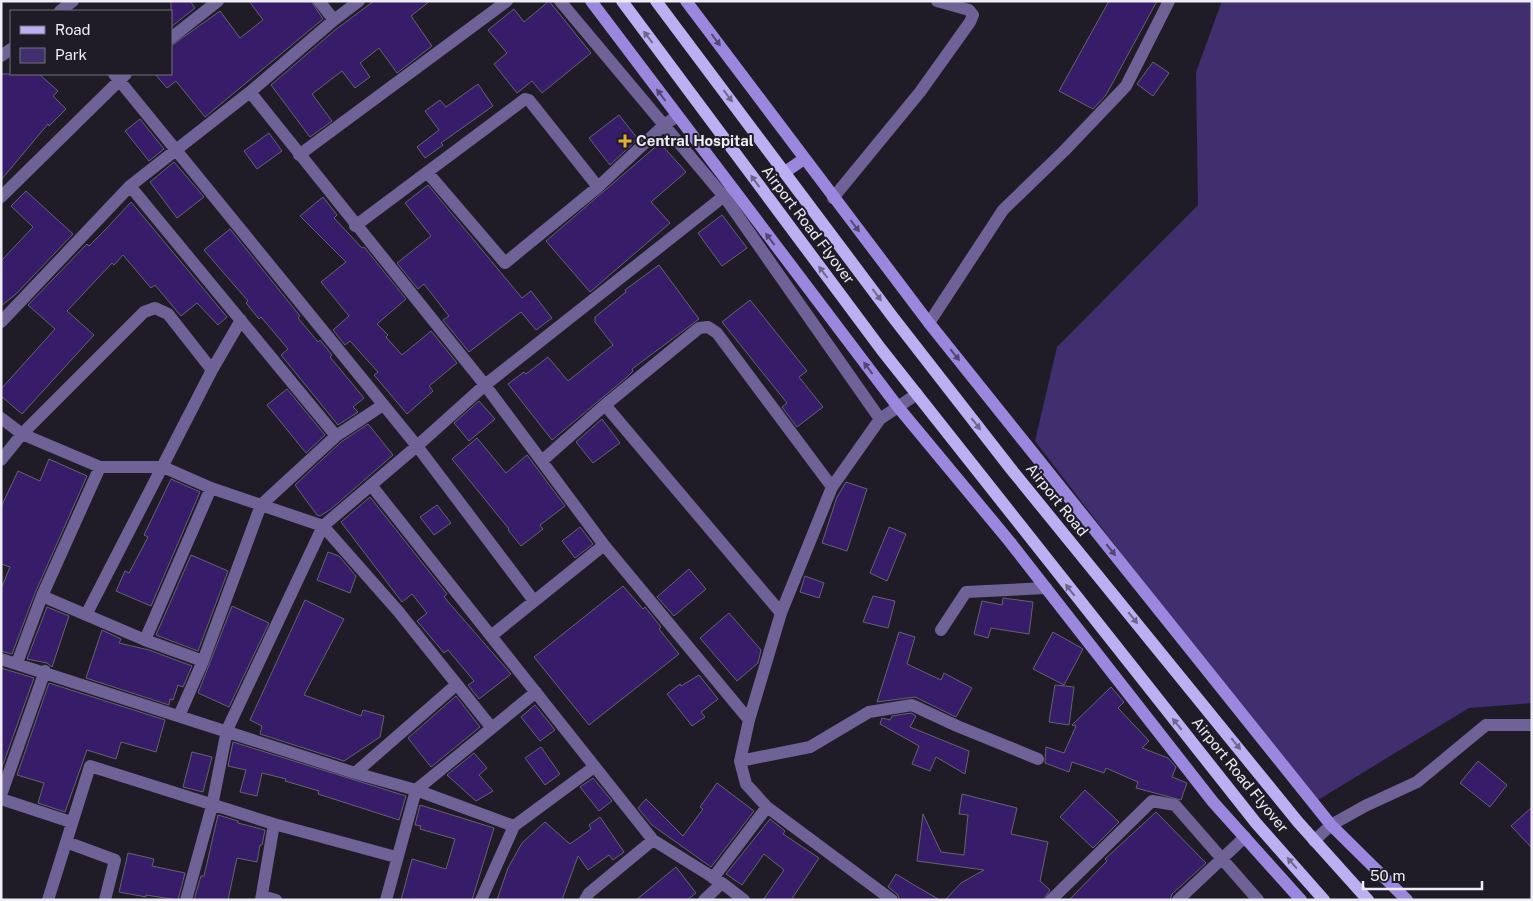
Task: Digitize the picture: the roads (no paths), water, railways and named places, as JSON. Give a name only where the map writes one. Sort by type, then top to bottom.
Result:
[{"type":"main road","name":"Airport Road Flyover","points":[[622,1],[794,235],[917,394],[1256,822],[1324,900]]},
{"type":"main road","name":"Airport Road Flyover","points":[[656,1],[785,172]]},
{"type":"main road","name":"Airport Road","points":[[785,172],[892,316],[1011,469],[1314,840]]},
{"type":"main road","points":[[1314,840],[1368,900]]},
{"type":"street","points":[[172,37],[218,1]]},
{"type":"street","points":[[318,1],[334,20]]},
{"type":"street","points":[[1,322],[130,186],[250,92],[359,1]]},
{"type":"street","points":[[299,155],[507,1]]},
{"type":"street","points":[[560,1],[664,125],[728,193],[898,407],[1046,588],[1213,802],[1301,900]]},
{"type":"street","points":[[591,1],[677,116],[880,419]]},
{"type":"street","points":[[686,1],[929,323],[1331,825],[1407,900]]},
{"type":"street","points":[[833,198],[920,92],[970,22],[973,15],[968,10],[937,1]]},
{"type":"street","points":[[929,323],[1003,210],[1064,152],[1126,86],[1169,1]]},
{"type":"street","points":[[1,197],[119,76],[176,150],[418,446],[534,601]]},
{"type":"street","points":[[250,92],[355,226],[485,385],[543,460],[604,545],[749,720]]},
{"type":"street","points":[[355,226],[526,99],[598,186]]},
{"type":"street","points":[[427,172],[505,263],[598,186],[664,125],[677,116]]},
{"type":"street","points":[[785,172],[804,159]]},
{"type":"street","points":[[130,186],[336,436]]},
{"type":"street","points":[[186,900],[212,806],[227,730],[323,526],[418,446],[485,385],[728,193]]},
{"type":"street","points":[[1,460],[22,434],[144,312],[155,308],[168,314],[212,370]]},
{"type":"street","points":[[86,615],[212,370],[241,320]]},
{"type":"street","points":[[543,460],[605,405],[699,328],[708,327],[717,333],[832,487]]},
{"type":"street","points":[[892,900],[766,807],[746,784],[740,761],[749,720],[781,613],[832,487],[880,419],[917,394]]},
{"type":"street","points":[[179,716],[203,661],[261,505],[336,436],[383,405]]},
{"type":"street","points":[[605,405],[781,613]]},
{"type":"street","points":[[1,418],[22,434],[100,467],[163,467],[211,488],[323,526],[398,611],[456,686],[491,727]]},
{"type":"street","points":[[17,663],[42,596],[100,467]]},
{"type":"street","points":[[372,484],[594,767],[654,840],[744,900]]},
{"type":"street","points":[[145,640],[211,488]]},
{"type":"street","points":[[491,636],[604,545]]},
{"type":"street","points":[[941,630],[966,592],[1046,588]]},
{"type":"street","points":[[42,596],[145,640],[203,661]]},
{"type":"street","points":[[1,659],[45,671],[355,773],[416,790],[514,826]]},
{"type":"street","points":[[1118,681],[1133,669]]},
{"type":"street","points":[[1,795],[45,671]]},
{"type":"street","points":[[355,773],[456,686]]},
{"type":"street","points":[[386,900],[396,857],[416,790],[536,692]]},
{"type":"street","points":[[740,761],[810,747],[869,712],[912,705],[957,726],[1038,759]]},
{"type":"street","points":[[1314,840],[1331,825],[1365,806],[1417,782],[1486,725],[1532,724]]},
{"type":"street","points":[[48,900],[90,766],[212,806],[396,857]]},
{"type":"street","points":[[482,900],[514,826],[594,767]]},
{"type":"street","points":[[1,799],[71,822]]},
{"type":"street","points":[[1051,900],[1152,801],[1175,805],[1221,860],[1258,900]]},
{"type":"street","points":[[704,900],[766,807]]},
{"type":"street","points":[[274,824],[261,898],[276,900]]},
{"type":"street","points":[[1178,900],[1245,837]]},
{"type":"street","points":[[585,900],[589,893],[654,840]]},
{"type":"street","points":[[66,842],[115,860],[104,900]]},
{"type":"place","name":"Central Hospital","points":[[625,141]]}]
